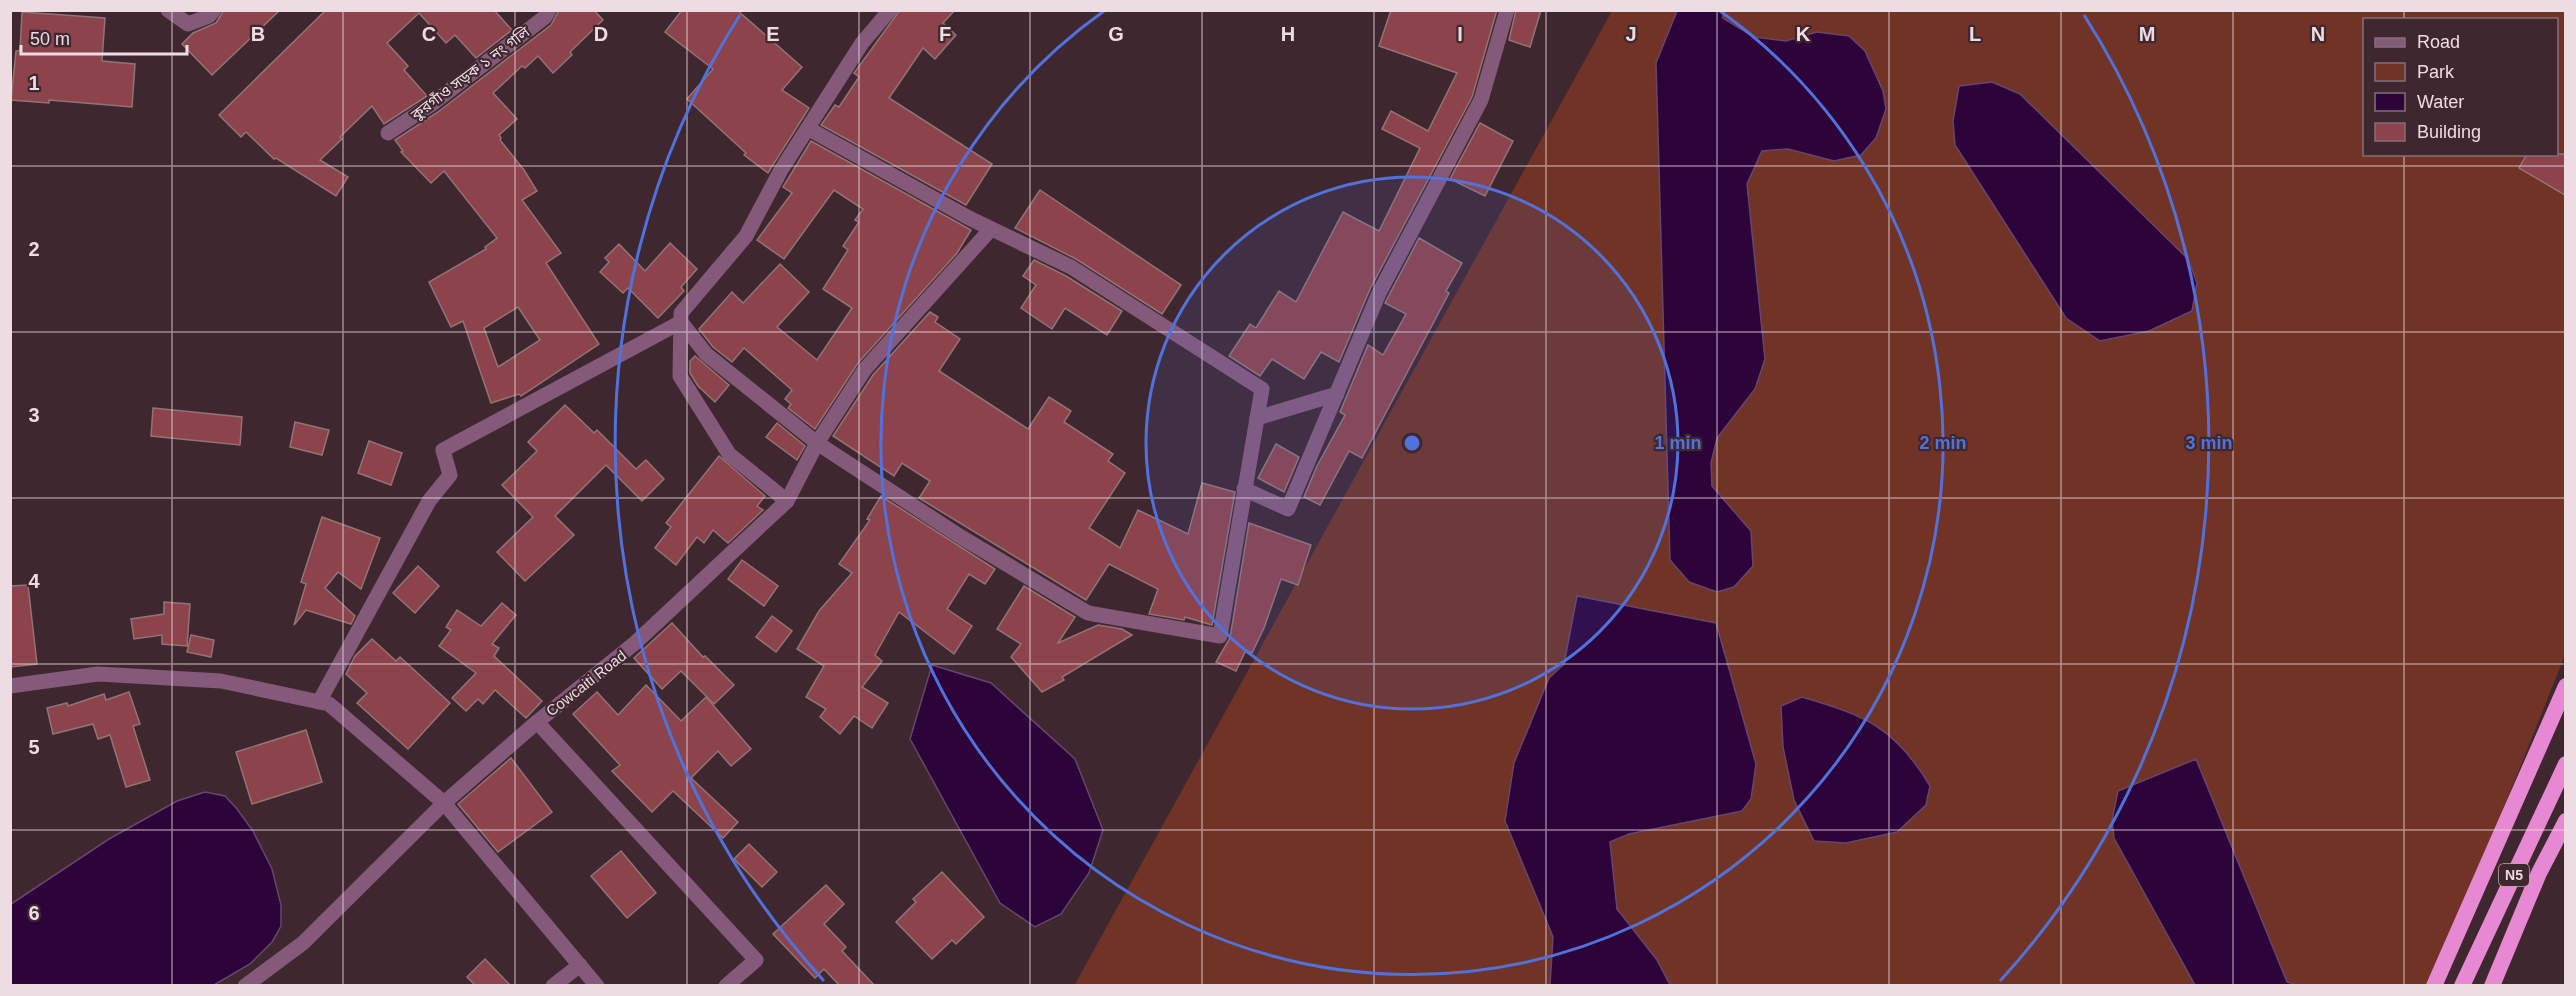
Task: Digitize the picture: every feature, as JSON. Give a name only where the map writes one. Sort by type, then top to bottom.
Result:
[{"type":"highway","points":[[2434,986],[2565,686]]},
{"type":"highway","name":"N5","points":[[2462,986],[2565,764]]},
{"type":"highway","name":"N5","points":[[2492,986],[2540,873],[2565,821]]},
{"type":"highway","points":[[2540,873],[2565,843]]},
{"type":"street","points":[[168,10],[188,24],[209,16],[214,10]]},
{"type":"street","name":"কুরগাঁও সড়ক ১ নং গলি","points":[[388,133],[432,104],[549,10]]},
{"type":"street","points":[[787,501],[729,454],[680,376],[681,313],[746,236],[781,170],[862,42],[890,10]]},
{"type":"street","points":[[1244,489],[1288,509],[1379,293],[1481,100],[1507,10]]},
{"type":"street","points":[[681,322],[706,354],[817,442],[961,537],[1088,613],[1220,636],[1262,389],[1071,267],[992,229],[809,129]]},
{"type":"street","name":"Cowcaiti Road","points":[[726,986],[756,960],[537,722],[635,644],[787,501],[817,442],[865,369],[992,229]]},
{"type":"street","points":[[319,702],[429,501],[450,475],[443,450],[681,322]]},
{"type":"street","points":[[1257,418],[1337,394]]},
{"type":"street","points":[[10,686],[98,674],[221,681],[329,705],[444,803],[597,986]]},
{"type":"street","points":[[245,986],[303,944],[444,803],[537,722]]},
{"type":"street","points":[[553,986],[580,965]]},
{"type":"green space","points":[[1612,11],[2565,11],[2565,655],[2433,985],[1074,986]]},
{"type":"water","points":[[1677,11],[1723,11],[1723,18],[1754,37],[1786,41],[1817,32],[1849,36],[1865,51],[1883,91],[1886,109],[1876,138],[1861,155],[1834,161],[1788,149],[1762,151],[1747,184],[1765,359],[1755,389],[1717,438],[1711,463],[1712,486],[1751,531],[1753,566],[1734,587],[1717,592],[1689,582],[1670,560],[1656,63]]},
{"type":"water","points":[[1992,82],[2020,94],[2188,259],[2197,283],[2192,311],[2149,331],[2100,341],[2066,318],[1955,145],[1953,121],[1959,86]]},
{"type":"water","points":[[1577,596],[1716,623],[1756,764],[1751,799],[1742,811],[1629,834],[1610,842],[1617,909],[1657,960],[1670,985],[1550,985],[1553,937],[1505,821],[1514,763],[1549,678],[1564,664]]},
{"type":"water","points":[[932,665],[991,683],[1075,759],[1103,830],[1089,873],[1061,914],[1035,927],[1000,903],[910,739]]},
{"type":"water","points":[[1802,697],[1844,711],[1877,726],[1904,750],[1917,766],[1930,786],[1926,805],[1897,832],[1846,843],[1814,841],[1794,800],[1783,747],[1781,706]]},
{"type":"water","points":[[2196,759],[2287,982],[2297,985],[2195,985],[2114,838],[2112,820],[2118,791]]},
{"type":"water","points":[[205,792],[225,796],[237,809],[253,831],[272,869],[281,905],[281,926],[272,942],[250,964],[214,985],[11,985],[11,904],[109,839],[177,801]]},
{"type":"building","points":[[224,10],[280,10],[212,75],[182,44],[193,33],[216,23]]},
{"type":"building","points":[[326,10],[494,10],[512,30],[476,58],[455,35],[446,43],[419,13],[387,43],[408,66],[404,70],[427,96],[384,124],[372,106],[340,137],[342,139],[320,160],[348,177],[336,196],[276,158],[274,159],[246,132],[241,137],[219,115]]},
{"type":"building","points":[[559,10],[594,10],[603,20],[570,52],[572,55],[553,73],[538,56],[525,68],[522,66],[493,93],[517,119],[499,135],[500,140],[524,170],[537,191],[522,200],[561,253],[546,263],[599,344],[521,396],[519,394],[491,403],[463,321],[451,327],[429,282],[486,249],[485,247],[497,238],[444,171],[431,183],[401,152],[403,151],[395,140],[438,112],[551,25]],"holes":[[[518,307],[540,340],[498,367],[484,328]]]},
{"type":"building","points":[[682,10],[737,10],[802,67],[782,90],[809,108],[768,173],[744,155],[746,153],[687,99],[713,69],[665,32]]},
{"type":"building","points":[[900,10],[955,10],[943,23],[956,35],[935,59],[923,48],[889,98],[992,164],[966,205],[821,125],[835,105],[839,107],[859,77],[854,73]]},
{"type":"building","points":[[1391,10],[1497,10],[1472,97],[1370,289],[1339,362],[1321,352],[1304,379],[1272,359],[1260,376],[1229,356],[1250,324],[1256,328],[1279,291],[1296,302],[1343,212],[1379,231],[1420,148],[1382,129],[1391,111],[1428,131],[1457,73],[1379,46]]},
{"type":"building","points":[[1516,10],[1541,10],[1530,47],[1509,40]]},
{"type":"building","points":[[22,12],[105,18],[102,61],[135,64],[132,107],[49,100],[49,103],[11,100],[16,51],[20,51]]},
{"type":"building","points":[[1480,123],[1513,141],[1485,196],[1450,179]]},
{"type":"building","points":[[811,141],[971,230],[957,253],[858,363],[815,429],[788,408],[791,404],[785,399],[792,390],[744,348],[732,362],[713,347],[699,329],[732,292],[743,303],[780,264],[809,292],[777,327],[817,360],[852,308],[823,289],[848,250],[843,246],[859,222],[855,220],[863,209],[834,190],[784,259],[757,240],[792,193],[783,187]]},
{"type":"building","points":[[2565,154],[2565,195],[2519,168],[2526,156]]},
{"type":"building","points":[[1040,190],[1181,285],[1162,314],[1076,259],[1015,228]]},
{"type":"building","points":[[1419,238],[1462,263],[1446,291],[1449,293],[1362,458],[1349,451],[1320,505],[1304,497],[1317,466],[1345,415],[1340,412],[1368,345],[1383,355],[1406,314],[1385,303]]},
{"type":"building","points":[[670,243],[697,269],[681,287],[684,291],[658,318],[628,288],[623,293],[600,272],[609,262],[605,258],[619,244],[645,271]]},
{"type":"building","points":[[1034,260],[1066,276],[1122,311],[1107,335],[1065,308],[1052,329],[1021,308],[1036,285],[1023,276]]},
{"type":"building","points":[[930,312],[938,317],[935,322],[960,339],[939,371],[1028,429],[1049,397],[1071,411],[1064,422],[1113,454],[1108,461],[1125,473],[1089,528],[1120,548],[1138,510],[1188,534],[1202,483],[1235,492],[1212,625],[1185,617],[1184,620],[1149,614],[1158,589],[1109,564],[1086,600],[919,498],[930,481],[902,463],[894,476],[833,436],[873,375]]},
{"type":"building","points":[[695,356],[729,385],[715,402],[698,386],[690,373],[690,361]]},
{"type":"building","points":[[565,405],[594,433],[597,430],[636,469],[646,460],[664,479],[642,501],[606,465],[555,516],[574,535],[525,581],[497,552],[533,517],[502,485],[537,451],[528,442]]},
{"type":"building","points":[[153,408],[242,417],[240,445],[151,436]]},
{"type":"building","points":[[295,422],[329,430],[322,455],[290,447]]},
{"type":"building","points":[[777,423],[805,446],[797,460],[766,437]]},
{"type":"building","points":[[369,441],[402,453],[391,485],[358,473]]},
{"type":"building","points":[[1276,444],[1299,457],[1284,492],[1258,478]]},
{"type":"building","points":[[719,456],[765,496],[757,506],[763,510],[728,543],[713,530],[704,543],[697,537],[676,565],[655,548],[671,527],[666,523]]},
{"type":"building","points":[[881,496],[995,569],[985,584],[969,574],[947,609],[972,626],[954,654],[899,612],[875,655],[882,661],[862,687],[888,703],[872,728],[854,716],[840,734],[820,717],[826,709],[806,697],[824,666],[797,649],[819,611],[852,573],[839,564],[870,520],[867,519]]},
{"type":"building","points":[[322,517],[380,538],[361,589],[338,572],[325,588],[355,616],[351,624],[306,610],[294,625],[306,584],[301,582]]},
{"type":"building","points":[[1249,523],[1311,545],[1298,585],[1281,579],[1264,628],[1252,653],[1246,650],[1236,671],[1216,662],[1230,638]]},
{"type":"building","points":[[742,560],[778,586],[764,606],[728,579]]},
{"type":"building","points":[[418,566],[439,586],[415,613],[393,593]]},
{"type":"building","points":[[28,585],[37,664],[10,667],[10,586]]},
{"type":"building","points":[[1024,586],[1075,617],[1058,643],[1098,625],[1122,629],[1132,635],[1062,677],[1064,680],[1042,692],[1011,657],[1021,644],[997,629]]},
{"type":"building","points":[[164,602],[190,604],[187,646],[162,644],[162,635],[134,639],[131,619],[164,614]]},
{"type":"building","points":[[502,603],[516,615],[492,644],[499,648],[494,656],[542,701],[526,718],[495,690],[483,704],[478,699],[466,711],[452,698],[476,673],[439,646],[451,630],[446,627],[457,610],[481,626]]},
{"type":"building","points":[[772,616],[792,631],[776,652],[756,637]]},
{"type":"building","points":[[672,623],[703,657],[705,656],[734,685],[714,704],[681,671],[662,689],[634,658]]},
{"type":"building","points":[[191,635],[214,640],[211,657],[187,652]]},
{"type":"building","points":[[372,639],[396,661],[400,657],[450,703],[408,749],[357,703],[367,693],[346,674],[355,656]]},
{"type":"building","points":[[646,685],[681,721],[706,697],[751,749],[731,766],[718,751],[691,778],[738,822],[723,838],[673,791],[652,812],[612,771],[620,765],[573,714],[597,692],[618,715]]},
{"type":"building","points":[[129,692],[140,724],[133,726],[150,780],[126,787],[110,735],[98,739],[93,724],[53,734],[47,708],[67,703],[68,706],[104,694],[106,700]]},
{"type":"building","points":[[306,730],[322,782],[252,804],[236,752]]},
{"type":"building","points":[[511,758],[552,812],[498,852],[458,804]]},
{"type":"building","points":[[749,844],[777,872],[762,887],[734,859]]},
{"type":"building","points":[[621,851],[656,893],[627,918],[591,876]]},
{"type":"building","points":[[942,872],[984,917],[956,944],[952,940],[932,959],[896,922],[916,902],[913,899]]},
{"type":"building","points":[[826,885],[844,904],[824,924],[846,947],[842,951],[875,986],[840,986],[824,969],[815,978],[773,934]]},
{"type":"building","points":[[485,959],[511,986],[476,986],[467,977]]}]
